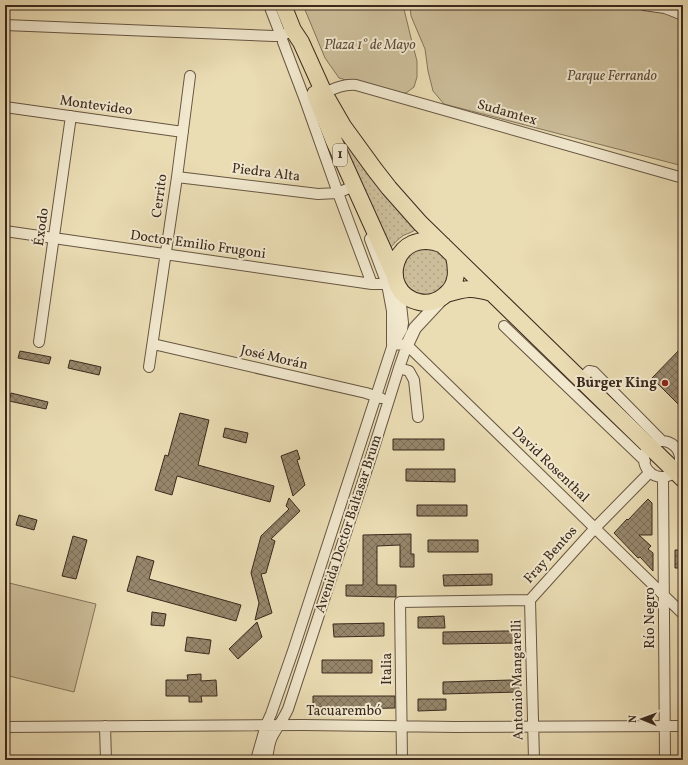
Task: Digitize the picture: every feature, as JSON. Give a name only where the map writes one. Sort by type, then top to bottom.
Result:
[{"type":"main road","name":"1","points":[[283,5],[285,36]]},
{"type":"main road","name":"Avenida Doctor Baltasar Brum","points":[[285,36],[296,43],[315,96],[394,282]]},
{"type":"main road","name":"1","points":[[315,96],[347,131],[389,188],[420,223],[510,311],[531,342],[546,356],[585,375],[605,403],[652,449],[677,469]]},
{"type":"main road","points":[[334,142],[334,136],[337,132],[342,130],[347,131]]},
{"type":"main road","points":[[425,240],[435,242],[448,250],[456,268],[456,279],[451,289],[438,300],[432,302],[417,302],[405,295],[394,282],[394,269],[397,259],[403,250],[408,246],[415,242],[425,240]]},
{"type":"main road","name":"1","points":[[445,295],[469,289],[481,290],[492,294]]},
{"type":"street","points":[[5,25],[285,36],[269,5]]},
{"type":"street","points":[[644,5],[665,8],[683,15]]},
{"type":"street","name":"Cerrito","points":[[150,367],[190,76]]},
{"type":"street","name":"Sudamtex","points":[[315,96],[337,86],[348,84],[356,85],[683,178]]},
{"type":"street","points":[[315,96],[338,193],[372,284]]},
{"type":"street","name":"Montevideo","points":[[5,107],[183,132]]},
{"type":"street","name":"Éxodo","points":[[39,342],[71,116]]},
{"type":"street","name":"Avenida Doctor Baltasar Brum","points":[[256,760],[266,725],[293,651],[393,344],[401,329],[402,323],[394,282],[351,187],[345,165]]},
{"type":"street","name":"Piedra Alta","points":[[177,177],[318,194],[338,193],[351,187]]},
{"type":"street","name":"Doctor Emilio Frugoni","points":[[5,231],[372,284],[394,282]]},
{"type":"street","name":"Avenida Doctor Baltasar Brum","points":[[267,760],[270,742],[288,709],[407,345],[415,328],[445,295]]},
{"type":"street","points":[[510,311],[512,324],[506,328],[531,342]]},
{"type":"street","name":"José Morán","points":[[153,344],[389,400]]},
{"type":"street","points":[[393,344],[407,345]]},
{"type":"street","name":"David Rosenthal","points":[[407,345],[683,614]]},
{"type":"street","points":[[546,356],[605,403]]},
{"type":"street","points":[[399,368],[409,371],[414,380],[418,417]]},
{"type":"street","points":[[652,449],[646,466],[650,472],[655,475],[677,469]]},
{"type":"street","name":"Río Negro","points":[[665,760],[664,596],[677,469]]},
{"type":"street","name":"Fray Bentos","points":[[400,602],[530,600],[595,528],[650,472]]},
{"type":"street","name":"Antonio Mangarelli","points":[[530,600],[534,760]]},
{"type":"street","name":"Italia","points":[[400,602],[402,760]]},
{"type":"street","name":"Tacuarembó","points":[[5,727],[266,725],[456,727],[683,726]]},
{"type":"street","points":[[105,726],[106,760]]},
{"type":"green space","name":"Plaza 1° de Mayo","points":[[303,5],[403,5],[417,61],[417,77],[414,87],[406,93],[396,94],[339,78],[325,58]]},
{"type":"green space","name":"Parque Ferrando","points":[[410,5],[683,5],[683,166],[444,104],[433,91],[425,49],[411,16]]},
{"type":"green space","points":[[341,138],[344,138],[416,229],[400,238],[389,250]]},
{"type":"green space","points":[[425,245],[445,255],[450,266],[447,283],[435,294],[423,297],[404,286],[402,259]]},
{"type":"green space","points":[[5,582],[96,604],[74,692],[5,675]]},
{"type":"building","points":[[683,346],[683,409],[652,378]]},
{"type":"building","points":[[20,351],[51,357],[49,364],[18,358]]},
{"type":"building","points":[[70,360],[101,367],[99,375],[68,368]]},
{"type":"building","points":[[11,393],[48,402],[46,409],[9,401]]},
{"type":"building","points":[[180,413],[209,420],[198,465],[274,486],[270,502],[177,476],[172,495],[155,490],[165,455],[168,456]]},
{"type":"building","points":[[225,428],[248,433],[246,443],[223,437]]},
{"type":"building","points":[[393,439],[444,439],[444,450],[393,450]]},
{"type":"building","points":[[297,450],[300,459],[297,460],[305,485],[293,496],[281,456]]},
{"type":"building","points":[[406,469],[455,469],[455,482],[406,481]]},
{"type":"building","points":[[289,498],[300,511],[271,539],[275,541],[266,573],[261,574],[272,613],[255,620],[259,603],[251,573],[261,536],[289,509],[286,506]]},
{"type":"building","points":[[648,499],[652,503],[652,535],[639,535],[651,546],[648,549],[653,553],[653,571],[614,533]]},
{"type":"building","points":[[417,505],[467,505],[467,516],[417,516]]},
{"type":"building","points":[[19,515],[37,520],[34,530],[16,525]]},
{"type":"building","points":[[411,534],[411,554],[414,554],[414,567],[400,567],[400,545],[377,546],[377,585],[396,585],[396,597],[346,596],[346,585],[363,585],[363,535]]},
{"type":"building","points":[[73,536],[87,540],[76,579],[62,576]]},
{"type":"building","points":[[428,540],[478,540],[478,552],[428,552]]},
{"type":"building","points":[[675,550],[683,550],[683,568],[675,568]]},
{"type":"building","points":[[137,556],[154,561],[149,579],[241,605],[236,621],[127,591]]},
{"type":"building","points":[[492,574],[492,585],[444,586],[443,575]]},
{"type":"building","points":[[152,612],[166,614],[164,626],[151,625]]},
{"type":"building","points":[[444,616],[445,628],[418,628],[418,617]]},
{"type":"building","points":[[257,622],[262,637],[238,659],[229,649]]},
{"type":"building","points":[[384,623],[384,636],[334,637],[333,624]]},
{"type":"building","points":[[518,631],[518,643],[443,644],[443,632]]},
{"type":"building","points":[[187,637],[211,640],[209,654],[185,651]]},
{"type":"building","points":[[322,660],[372,660],[372,673],[322,673]]},
{"type":"building","points":[[201,674],[201,681],[216,680],[217,696],[201,696],[202,702],[189,702],[189,696],[166,696],[166,680],[188,680],[187,675]]},
{"type":"building","points":[[519,680],[519,692],[443,694],[443,682]]},
{"type":"building","points":[[313,696],[395,696],[395,708],[347,709],[347,707],[313,707]]},
{"type":"building","points":[[418,699],[446,699],[446,710],[418,711]]},
{"type":"place","name":"Burger King","points":[[665,383]]}]
